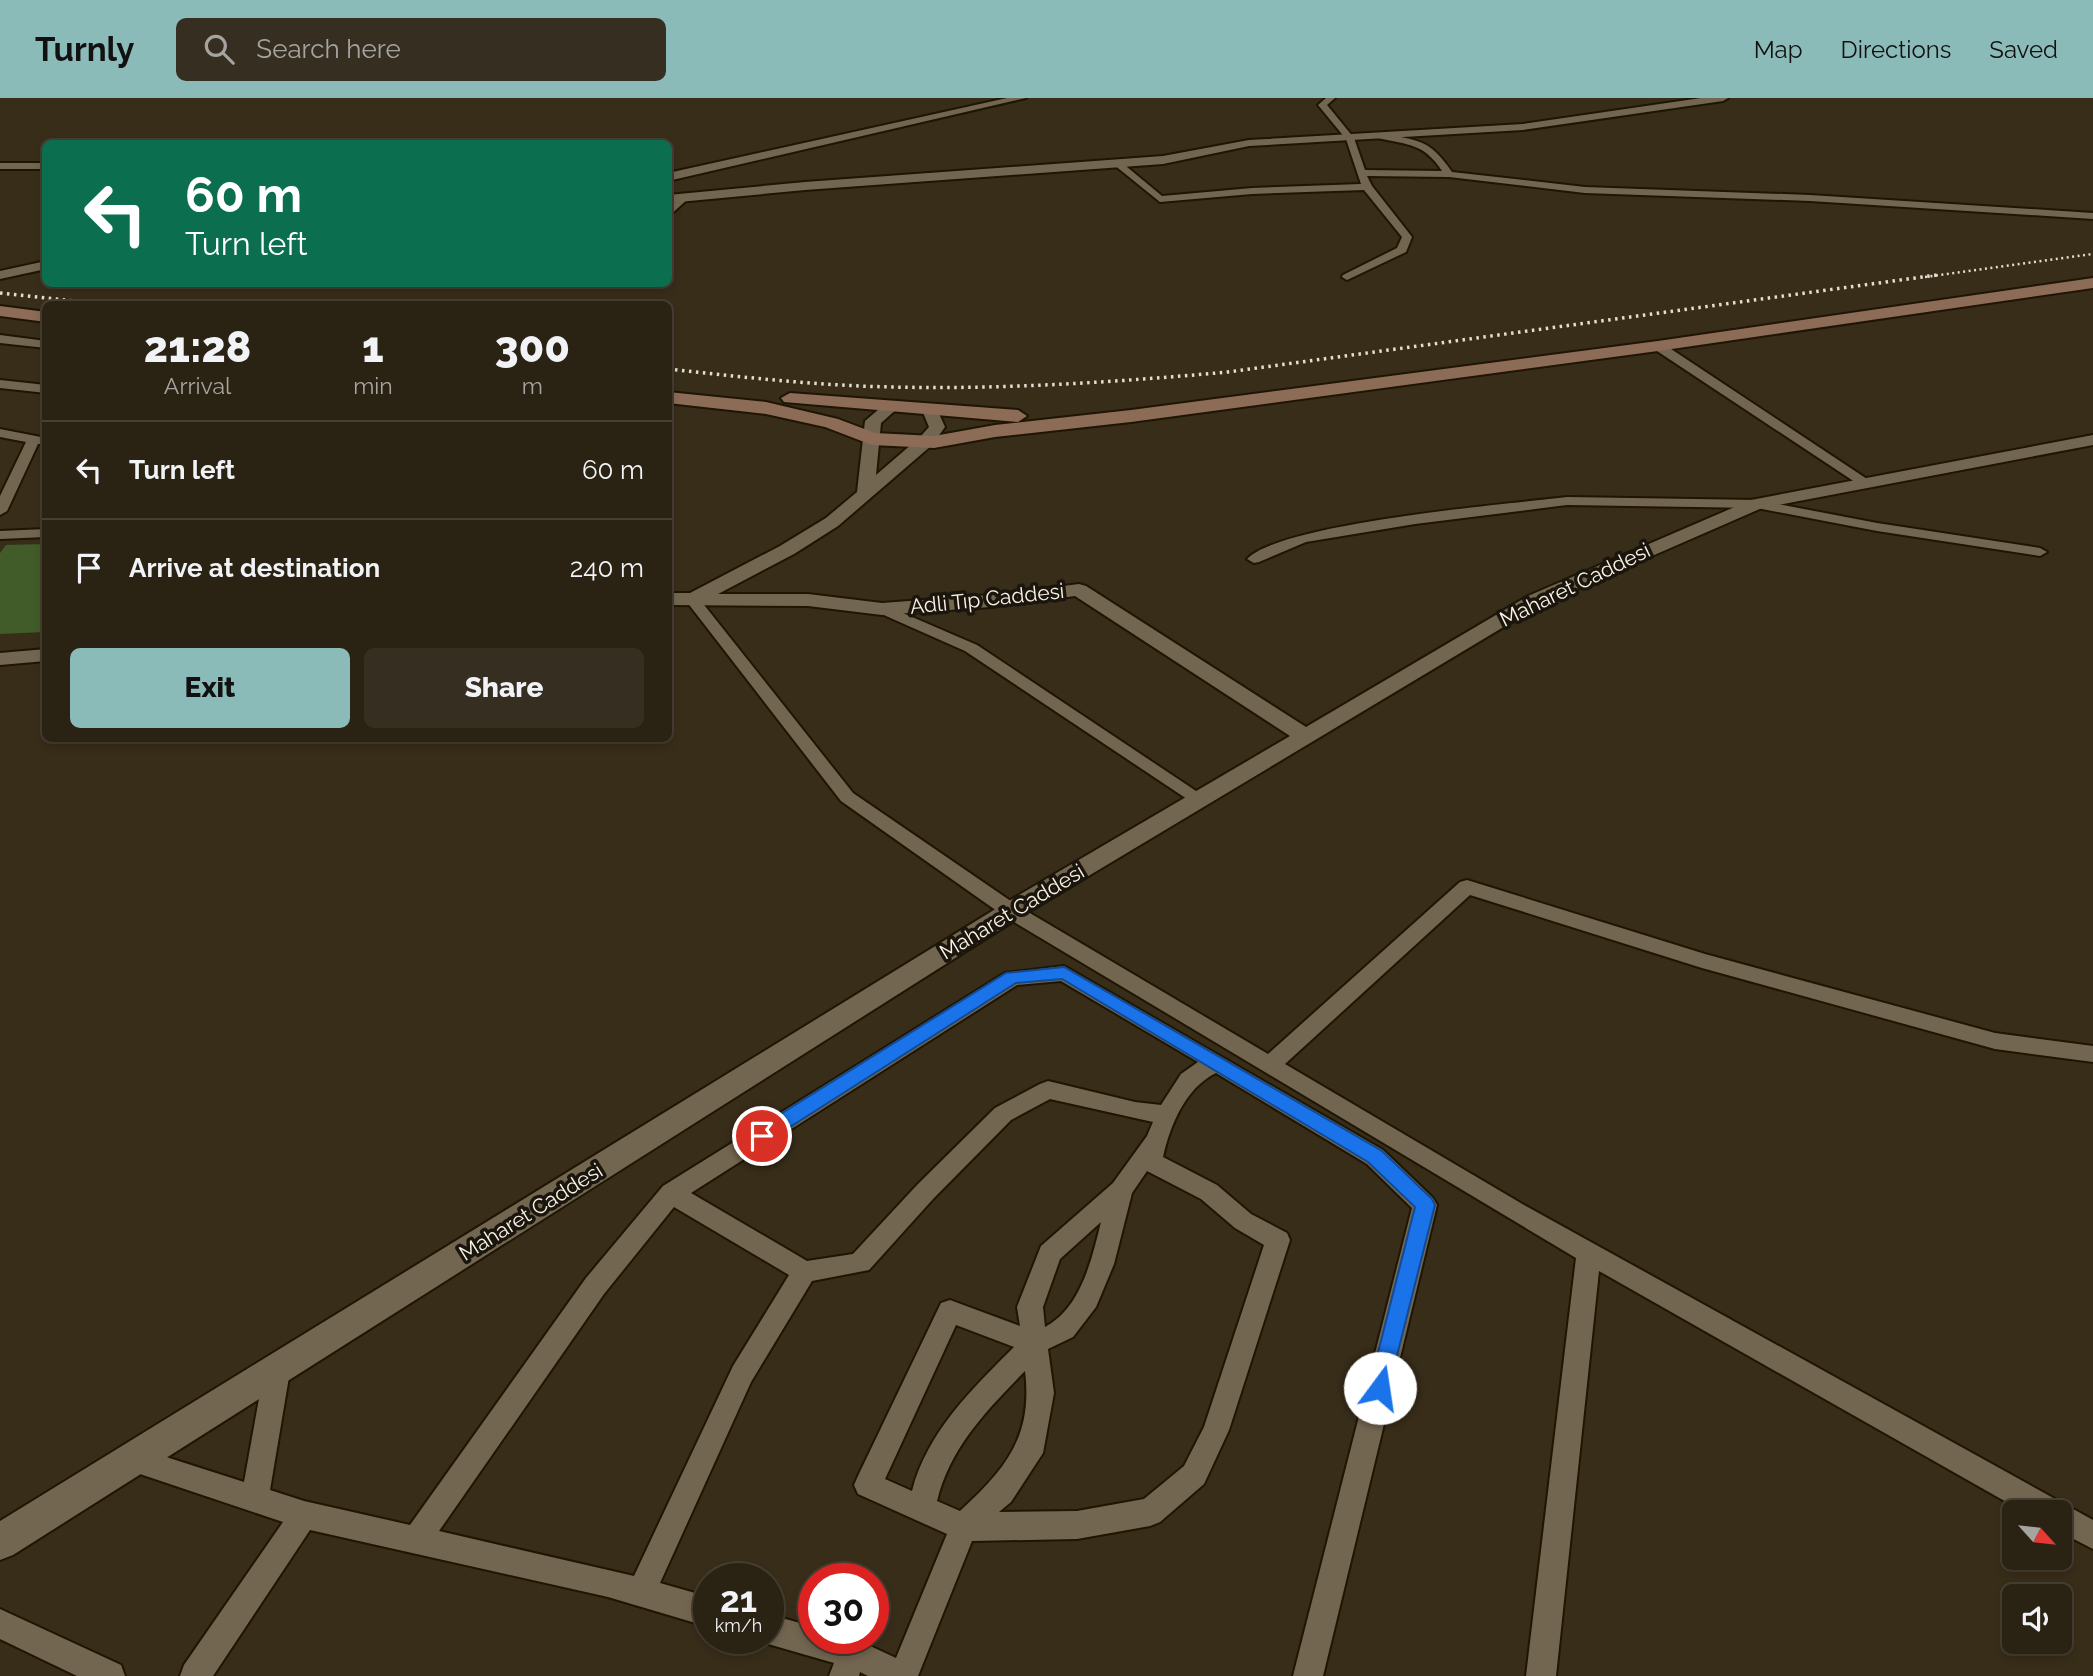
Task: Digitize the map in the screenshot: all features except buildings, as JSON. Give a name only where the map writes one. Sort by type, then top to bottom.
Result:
[{"type":"main road","points":[[672,387],[1022,416],[1107,407],[2093,275]]},
{"type":"main road","points":[[672,397],[766,408],[831,423],[872,439],[926,441],[1658,346],[2093,283]]},
{"type":"main road","points":[[0,309],[42,314]]},
{"type":"main road","points":[[0,319],[42,324]]},
{"type":"street","points":[[672,176],[1021,98]]},
{"type":"street","points":[[1331,98],[1322,105],[1350,138],[1367,187],[1406,237],[1402,250],[1347,277]]},
{"type":"street","points":[[672,199],[805,186],[1118,164],[1189,157],[1205,150],[1249,143],[1524,127],[1723,98]]},
{"type":"street","points":[[1381,136],[1422,145],[1434,152],[1449,174]]},
{"type":"street","points":[[1118,164],[1160,199],[1252,191],[1367,187]]},
{"type":"street","points":[[0,166],[42,166]]},
{"type":"street","points":[[1361,173],[1449,174],[1585,190],[1810,198],[2093,216]]},
{"type":"street","points":[[672,210],[685,197]]},
{"type":"street","points":[[0,276],[42,266]]},
{"type":"street","points":[[0,339],[42,344]]},
{"type":"street","points":[[1658,346],[1866,483]]},
{"type":"street","points":[[0,384],[42,389]]},
{"type":"street","points":[[865,495],[873,421],[891,407]]},
{"type":"street","points":[[930,410],[937,427],[926,441],[832,522],[787,550],[692,599],[847,797],[1011,911],[1270,1065],[1589,1252],[2031,1500]]},
{"type":"street","points":[[0,433],[39,441],[0,511]]},
{"type":"street","name":"Maharet Caddesi","points":[[0,1542],[1011,911],[1535,600],[1757,504],[2093,440]]},
{"type":"street","points":[[1254,559],[1303,538],[1415,520],[1567,501],[1757,504],[1877,527],[2040,552]]},
{"type":"street","points":[[0,535],[42,533]]},
{"type":"street","name":"Adli Tıp Caddesi","points":[[672,598],[808,600],[882,609],[990,601],[1079,590],[1305,736]]},
{"type":"street","points":[[882,609],[971,648],[1199,799]]},
{"type":"street","points":[[0,659],[42,655]]},
{"type":"street","points":[[1270,1065],[1467,887],[1702,961],[1995,1041],[2093,1054]]},
{"type":"street","points":[[415,1541],[595,1286],[671,1193],[1012,978],[1064,973],[1375,1157],[1426,1205],[1308,1676]]},
{"type":"street","points":[[784,1636],[848,1665],[902,1676],[964,1527],[1000,1492],[1029,1453],[1041,1393],[1030,1307],[1050,1253],[1121,1190],[1154,1143],[1166,1114],[1196,1073],[1218,1063]]},
{"type":"street","points":[[671,1193],[804,1272],[860,1263],[925,1192],[1003,1114],[1048,1090],[1135,1111],[1166,1114]]},
{"type":"street","points":[[1035,1343],[950,1311],[868,1485],[964,1527],[1077,1525],[1150,1512],[1194,1475],[1216,1430],[1278,1241],[1242,1221],[1209,1192],[1151,1161],[1154,1143]]},
{"type":"street","points":[[922,1508],[930,1475],[967,1412],[1035,1343],[1063,1330],[1086,1302],[1100,1269],[1121,1190]]},
{"type":"street","points":[[1541,1676],[1589,1252]]},
{"type":"street","points":[[641,1592],[742,1374],[804,1272]]},
{"type":"street","points":[[254,1500],[277,1371]]},
{"type":"street","points":[[135,1460],[304,1515],[641,1592],[693,1607]]},
{"type":"street","points":[[195,1676],[304,1515]]},
{"type":"street","points":[[2072,1524],[2093,1535]]},
{"type":"street","points":[[0,1624],[110,1676]]},
{"type":"green space","points":[[42,544],[42,632],[0,634],[0,553],[6,545]]},
{"type":"railway","points":[[1925,277],[2093,254]]},
{"type":"railway","points":[[672,369],[860,386],[998,387],[1136,380],[1228,372],[1937,275]]},
{"type":"railway","points":[[0,293],[73,301]]},
{"type":"route","points":[[762,1136],[1012,978],[1064,973],[1375,1157],[1426,1205],[1380,1388]]}]
